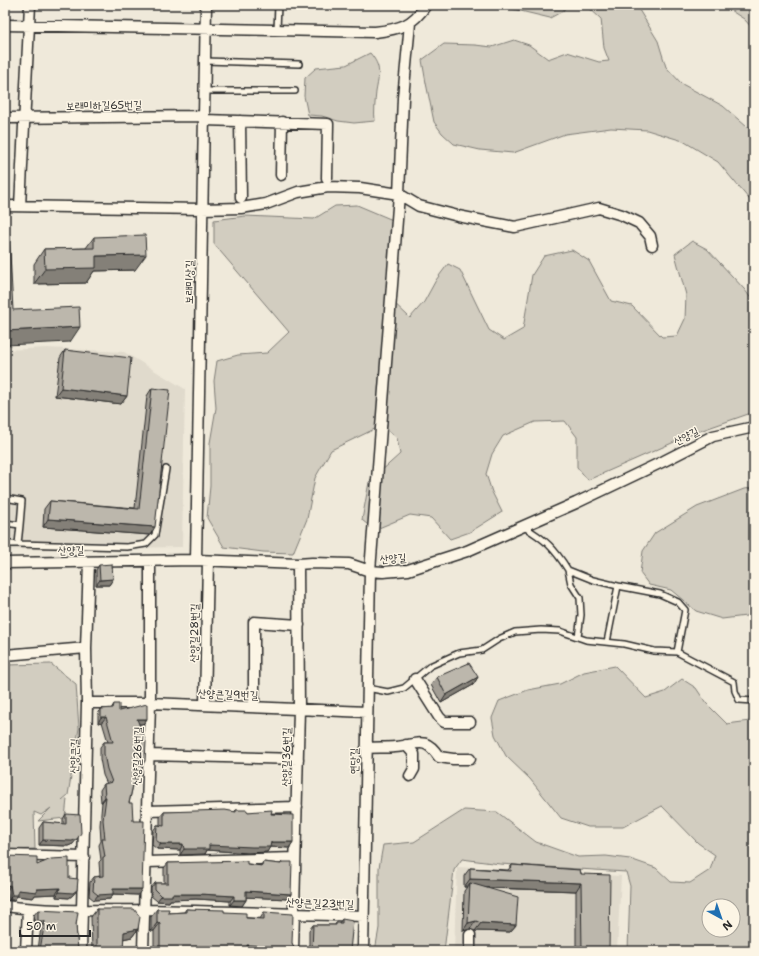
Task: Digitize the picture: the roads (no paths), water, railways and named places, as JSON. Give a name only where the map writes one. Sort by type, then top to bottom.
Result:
[{"type":"street","points":[[20,206],[30,5]]},
{"type":"street","name":"보래미상길","points":[[196,560],[206,5]]},
{"type":"street","points":[[5,25],[375,32],[402,28],[419,15],[426,5]]},
{"type":"street","name":"연당길","points":[[363,951],[370,571],[399,194],[403,98],[410,23]]},
{"type":"street","name":"보래미하길65번길","points":[[5,118],[204,118],[240,121],[328,124],[327,178]]},
{"type":"street","points":[[240,121],[241,198]]},
{"type":"street","points":[[280,175],[282,122]]},
{"type":"street","points":[[5,206],[202,209],[241,208],[266,204],[298,192],[328,187],[360,188],[399,194],[419,206],[458,216],[515,227],[599,208],[622,215],[639,223],[650,236],[652,245]]},
{"type":"street","name":"산양길","points":[[5,563],[196,560],[298,564],[349,564],[370,571],[383,572],[408,570],[467,551],[583,500],[713,436],[754,427]]},
{"type":"street","name":"산양길26번길","points":[[143,951],[150,703],[150,561]]},
{"type":"street","name":"산양길28번길","points":[[204,705],[208,561]]},
{"type":"street","name":"산양큰길","points":[[81,951],[87,703],[86,648],[89,562]]},
{"type":"street","name":"산양길36번길","points":[[293,951],[299,709],[298,564]]},
{"type":"street","points":[[254,707],[254,622],[299,625]]},
{"type":"street","points":[[5,655],[86,648]]},
{"type":"street","points":[[415,679],[439,717],[444,722],[470,722]]},
{"type":"street","name":"산양큰길9번길","points":[[87,703],[150,703],[367,712]]},
{"type":"street","points":[[366,748],[396,747],[418,742],[432,747],[439,757],[470,759]]},
{"type":"street","points":[[406,745],[414,754],[414,769],[410,776]]},
{"type":"street","points":[[149,755],[298,759]]},
{"type":"street","points":[[147,810],[297,807]]},
{"type":"street","points":[[5,855],[84,857]]},
{"type":"street","points":[[146,862],[296,858]]},
{"type":"street","name":"산양큰길23번길","points":[[5,906],[28,909],[83,911],[144,910],[363,916]]},
{"type":"street","points":[[26,951],[28,909]]},
{"type":"street","points":[[470,935],[470,951]]},
{"type":"lane","points":[[277,30],[278,5]]},
{"type":"lane","points":[[205,61],[299,64]]},
{"type":"lane","points":[[204,91],[295,91]]},
{"type":"lane","points":[[5,544],[127,547],[146,544],[155,535],[166,469]]},
{"type":"lane","points":[[5,498],[22,501],[18,544]]},
{"type":"lane","points":[[5,523],[20,526]]},
{"type":"lane","points":[[522,526],[537,534],[557,552],[568,570],[571,584],[580,598],[581,615],[578,637]]},
{"type":"lane","points":[[568,570],[593,580],[660,594],[678,602],[685,610],[677,652]]},
{"type":"lane","points":[[607,642],[618,586]]},
{"type":"lane","points":[[367,688],[388,692],[404,688],[430,666],[460,653],[482,650],[515,632],[541,630],[560,631],[586,640],[624,644],[654,651],[677,652],[734,682],[734,691],[739,700],[754,701]]}]
